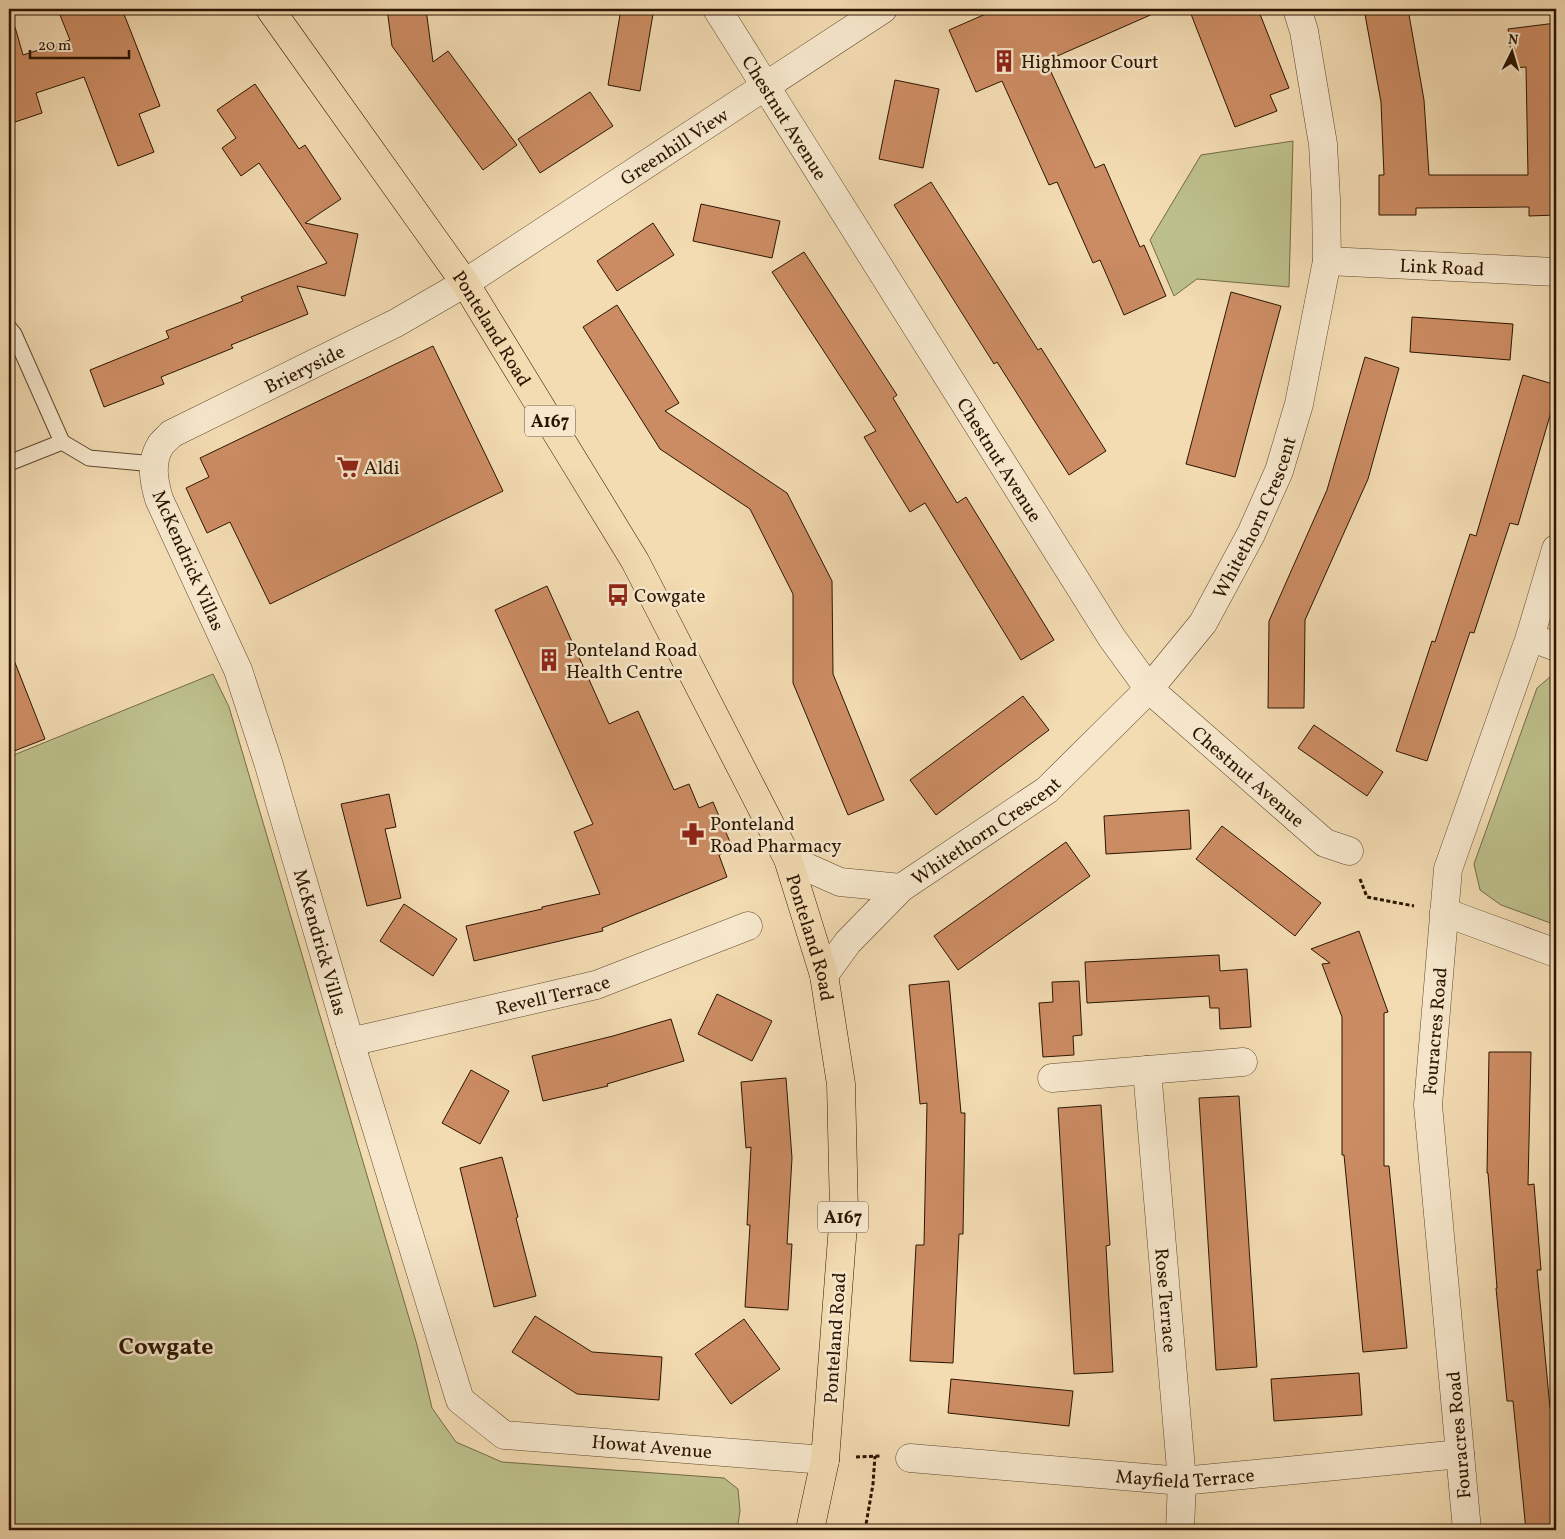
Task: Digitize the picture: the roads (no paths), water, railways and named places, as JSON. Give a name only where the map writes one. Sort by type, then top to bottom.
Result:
[{"type":"highway","name":"Ponteland Road","points":[[270,9],[465,282],[635,560],[788,859],[824,975],[841,1084],[844,1212],[825,1460],[810,1530]]},
{"type":"street","name":"Chestnut Avenue","points":[[717,9],[1112,638],[1149,689],[1325,843],[1349,851]]},
{"type":"street","name":"Greenhill View","points":[[465,282],[883,9]]},
{"type":"street","name":"Whitethorn Crescent","points":[[824,975],[848,942],[901,888],[1047,790],[1149,689],[1203,623],[1251,534],[1279,471],[1299,404],[1327,261],[1323,144],[1304,31],[1297,9]]},
{"type":"street","name":"Link Road","points":[[1327,261],[1556,272]]},
{"type":"street","name":"Brieryside","points":[[154,464],[160,446],[171,434],[396,323],[465,282]]},
{"type":"street","name":"McKendrick Villas","points":[[154,464],[154,481],[159,499],[228,648],[268,762],[350,1042],[460,1400],[484,1418]]},
{"type":"street","name":"Fouracres Road","points":[[1467,1530],[1428,1105],[1444,912],[1448,869],[1530,637],[1556,549]]},
{"type":"street","points":[[1530,637],[1556,647]]},
{"type":"street","name":"Whitethorn Crescent","points":[[788,859],[840,882],[901,888]]},
{"type":"street","points":[[1444,912],[1556,953]]},
{"type":"street","name":"Revell Terrace","points":[[350,1042],[596,985],[748,926]]},
{"type":"street","points":[[1052,1078],[1243,1062]]},
{"type":"street","name":"Rose Terrace","points":[[1147,1070],[1182,1481],[1180,1530]]},
{"type":"street","name":"Howat Avenue","points":[[484,1418],[504,1434],[825,1460]]},
{"type":"street","name":"Mayfield Terrace","points":[[910,1458],[1182,1481],[1460,1454]]},
{"type":"lane","points":[[9,328],[14,334],[62,442],[89,458],[154,464]]},
{"type":"lane","points":[[9,463],[62,442]]},
{"type":"place","name":"Highmoor Court","points":[[1004,61]]},
{"type":"place","name":"Aldi","points":[[348,467]]},
{"type":"place","name":"Cowgate","points":[[618,595]]},
{"type":"place","name":"Ponteland Road Health Centre","points":[[549,660]]},
{"type":"place","name":"Ponteland Road Pharmacy","points":[[693,834]]},
{"type":"district","name":"Cowgate","points":[[166,1346]]}]
